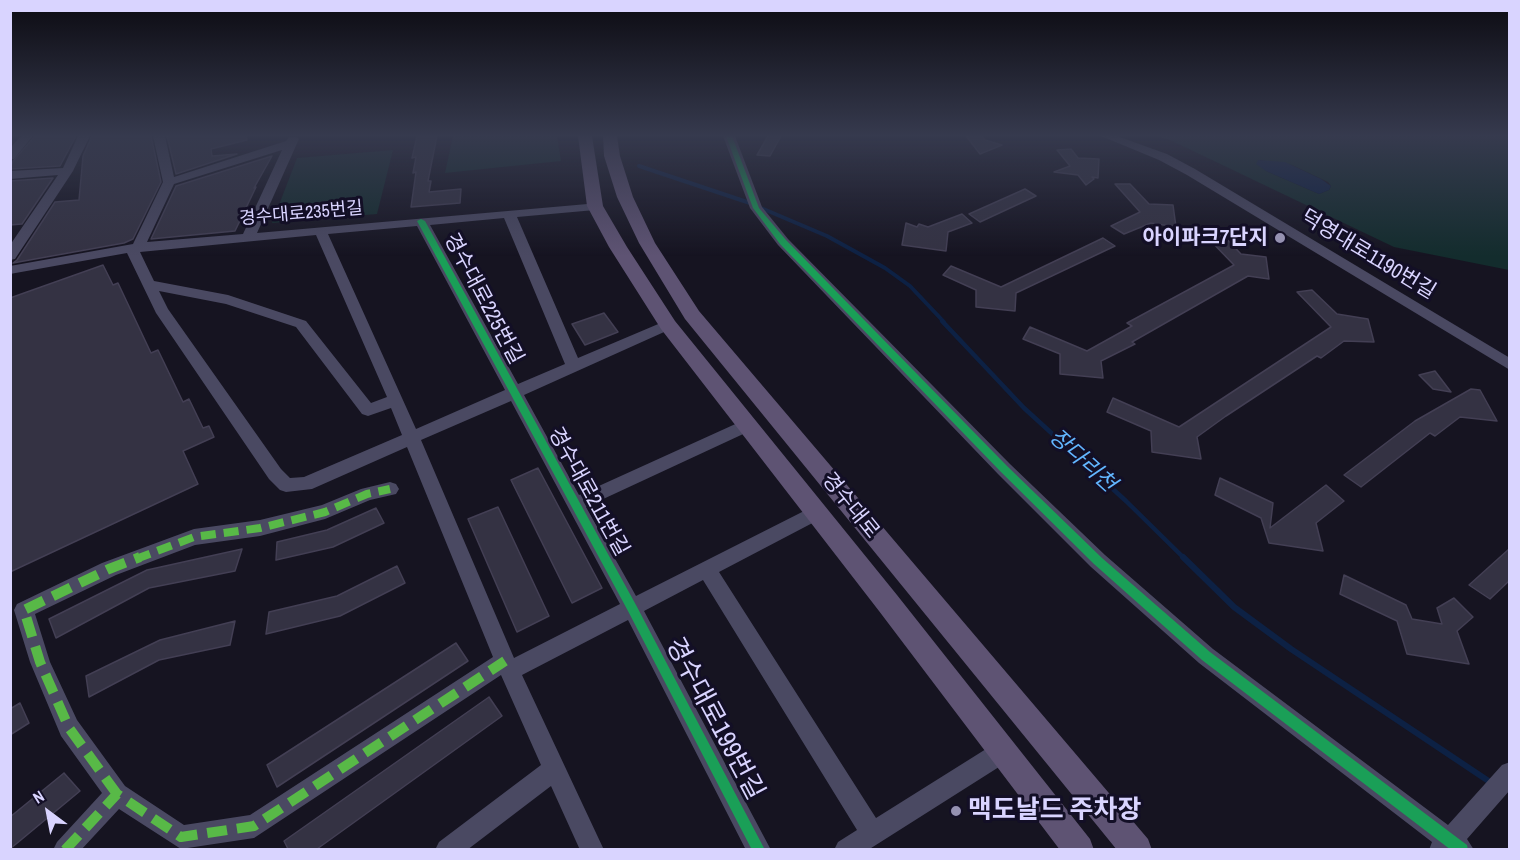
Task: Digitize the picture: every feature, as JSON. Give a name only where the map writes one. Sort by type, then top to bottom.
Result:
[{"type":"main road","name":"경수대로","points":[[591,176],[596,206],[618,247],[668,325],[1079,849]]},
{"type":"main road","name":"경수대로","points":[[618,176],[625,197],[647,243],[692,315],[1137,849]]},
{"type":"street","points":[[10,256],[64,176]]},
{"type":"street","points":[[134,248],[169,182],[168,176]]},
{"type":"street","points":[[169,182],[186,176]]},
{"type":"street","points":[[248,237],[276,176]]},
{"type":"street","points":[[745,176],[756,208],[783,242],[1004,469],[1098,561],[1206,656],[1451,846],[1470,814],[1509,773]]},
{"type":"street","name":"덕영대로1190번길","points":[[1198,176],[1509,366]]},
{"type":"street","name":"경수대로235번길","points":[[10,270],[134,248],[596,206]]},
{"type":"street","points":[[509,214],[574,366]]},
{"type":"street","name":"경수대로225번길","points":[[421,221],[513,393]]},
{"type":"street","points":[[320,230],[412,437],[507,666],[592,849]]},
{"type":"street","name":"경수대로225번길","points":[[134,248],[148,284],[167,320],[275,474],[286,485],[306,484],[668,325]]},
{"type":"street","points":[[148,284],[228,300],[301,324],[368,410],[396,400]]},
{"type":"street","name":"경수대로211번길","points":[[513,393],[632,608]]},
{"type":"street","points":[[574,505],[748,425]]},
{"type":"street","points":[[390,489],[367,494],[325,512],[260,528],[195,537],[109,569],[24,610],[40,662],[69,728],[117,794],[181,837],[254,826],[507,666],[632,608],[816,513]]},
{"type":"street","points":[[707,570],[872,833]]},
{"type":"street","name":"경수대로199번길","points":[[632,608],[759,849]]},
{"type":"street","points":[[846,849],[1002,752]]},
{"type":"street","points":[[447,849],[555,769]]},
{"type":"street","points":[[65,849],[117,794]]},
{"type":"green space","points":[[290,176],[386,176],[377,214],[272,223]]},
{"type":"green space","points":[[1246,176],[1278,176],[1319,194],[1329,190],[1331,186],[1316,176],[1509,176],[1509,270],[1394,247]]},
{"type":"water","points":[[1278,176],[1315,176],[1331,186],[1329,190],[1319,194]]},
{"type":"building","points":[[81,176],[160,176],[161,182],[133,239],[124,243],[13,263],[55,202],[79,200]]},
{"type":"building","points":[[208,176],[261,176],[235,231],[151,239],[176,186]]},
{"type":"building","points":[[415,176],[429,176],[428,181],[431,181],[429,192],[461,189],[460,203],[411,207]]},
{"type":"building","points":[[1079,176],[1098,176],[1098,178],[1092,177],[1094,179],[1086,185]]},
{"type":"building","points":[[53,178],[22,224],[10,225],[10,181]]},
{"type":"building","points":[[1115,184],[1130,184],[1149,204],[1173,205],[1176,227],[1151,223],[1124,234],[1111,226],[1140,212]]},
{"type":"building","points":[[1025,189],[1036,196],[980,222],[969,214]]},
{"type":"building","points":[[962,214],[972,223],[948,232],[946,251],[902,245],[906,223],[917,227],[919,224],[928,227]]},
{"type":"building","points":[[1220,232],[1241,254],[1266,257],[1269,279],[1248,276],[1132,342],[1135,344],[1101,361],[1103,378],[1060,374],[1060,354],[1023,339],[1030,327],[1087,351],[1132,326],[1127,323],[1234,265],[1206,236]]},
{"type":"building","points":[[1103,238],[1115,246],[1016,293],[1015,311],[976,307],[976,290],[943,275],[951,266],[1001,287]]},
{"type":"building","points":[[103,265],[113,285],[118,283],[151,353],[158,350],[183,402],[189,399],[203,428],[209,426],[214,437],[183,451],[198,484],[10,572],[10,298]]},
{"type":"building","points":[[1312,290],[1337,314],[1368,319],[1374,342],[1344,341],[1321,358],[1317,356],[1226,416],[1197,437],[1201,459],[1152,452],[1151,431],[1107,412],[1113,398],[1179,427],[1331,327],[1297,292]]},
{"type":"building","points":[[604,313],[618,332],[585,345],[572,324]]},
{"type":"building","points":[[1435,371],[1451,392],[1433,389],[1419,375]]},
{"type":"building","points":[[1471,389],[1480,390],[1497,421],[1460,417],[1435,436],[1430,433],[1361,487],[1344,475],[1415,421]]},
{"type":"building","points":[[538,468],[602,588],[572,603],[511,480]]},
{"type":"building","points":[[1220,478],[1273,503],[1270,528],[1326,485],[1344,501],[1316,523],[1323,551],[1269,543],[1261,518],[1215,495]]},
{"type":"building","points":[[498,507],[549,616],[517,632],[468,519]]},
{"type":"building","points":[[376,508],[384,523],[333,547],[276,560],[277,542],[327,530]]},
{"type":"building","points":[[242,549],[235,571],[149,588],[56,638],[49,619],[147,570]]},
{"type":"building","points":[[1509,549],[1509,581],[1490,599],[1469,585]]},
{"type":"building","points":[[397,566],[405,583],[340,616],[266,634],[269,612],[337,596]]},
{"type":"building","points":[[1344,575],[1406,605],[1412,619],[1442,624],[1437,608],[1454,598],[1473,617],[1457,631],[1469,664],[1407,654],[1397,621],[1340,594]]},
{"type":"building","points":[[235,621],[230,645],[159,660],[89,697],[86,676],[160,640]]},
{"type":"building","points":[[456,643],[468,661],[277,787],[267,765]]},
{"type":"building","points":[[489,697],[502,716],[317,849],[288,849],[284,841]]},
{"type":"building","points":[[20,703],[29,723],[10,735],[10,709]]},
{"type":"building","points":[[64,773],[80,791],[10,849],[10,817]]},
{"type":"waterway","name":"장다리천","points":[[669,176],[753,204]]},
{"type":"waterway","name":"장다리천","points":[[761,208],[827,236],[885,268],[910,286],[944,322]]},
{"type":"waterway","name":"장다리천","points":[[942,321],[1024,408],[1126,501],[1185,559]]},
{"type":"waterway","name":"장다리천","points":[[1183,557],[1234,607],[1291,649],[1493,784]]},
{"type":"marked path","points":[[117,794],[69,728],[40,662],[24,610],[109,569],[194,537],[260,528],[325,512],[367,494],[390,489]]},
{"type":"marked path","points":[[65,850],[117,794],[181,837],[254,826],[505,661]]},
{"type":"cycle path","points":[[744,176],[756,208],[783,242],[1004,469],[1098,561],[1206,656],[1462,850]]},
{"type":"cycle path","points":[[421,221],[632,608],[759,850]]},
{"type":"place","name":"아이파크7단지","points":[[1280,238]]},
{"type":"place","name":"맥도날드 주차장","points":[[956,811]]}]
